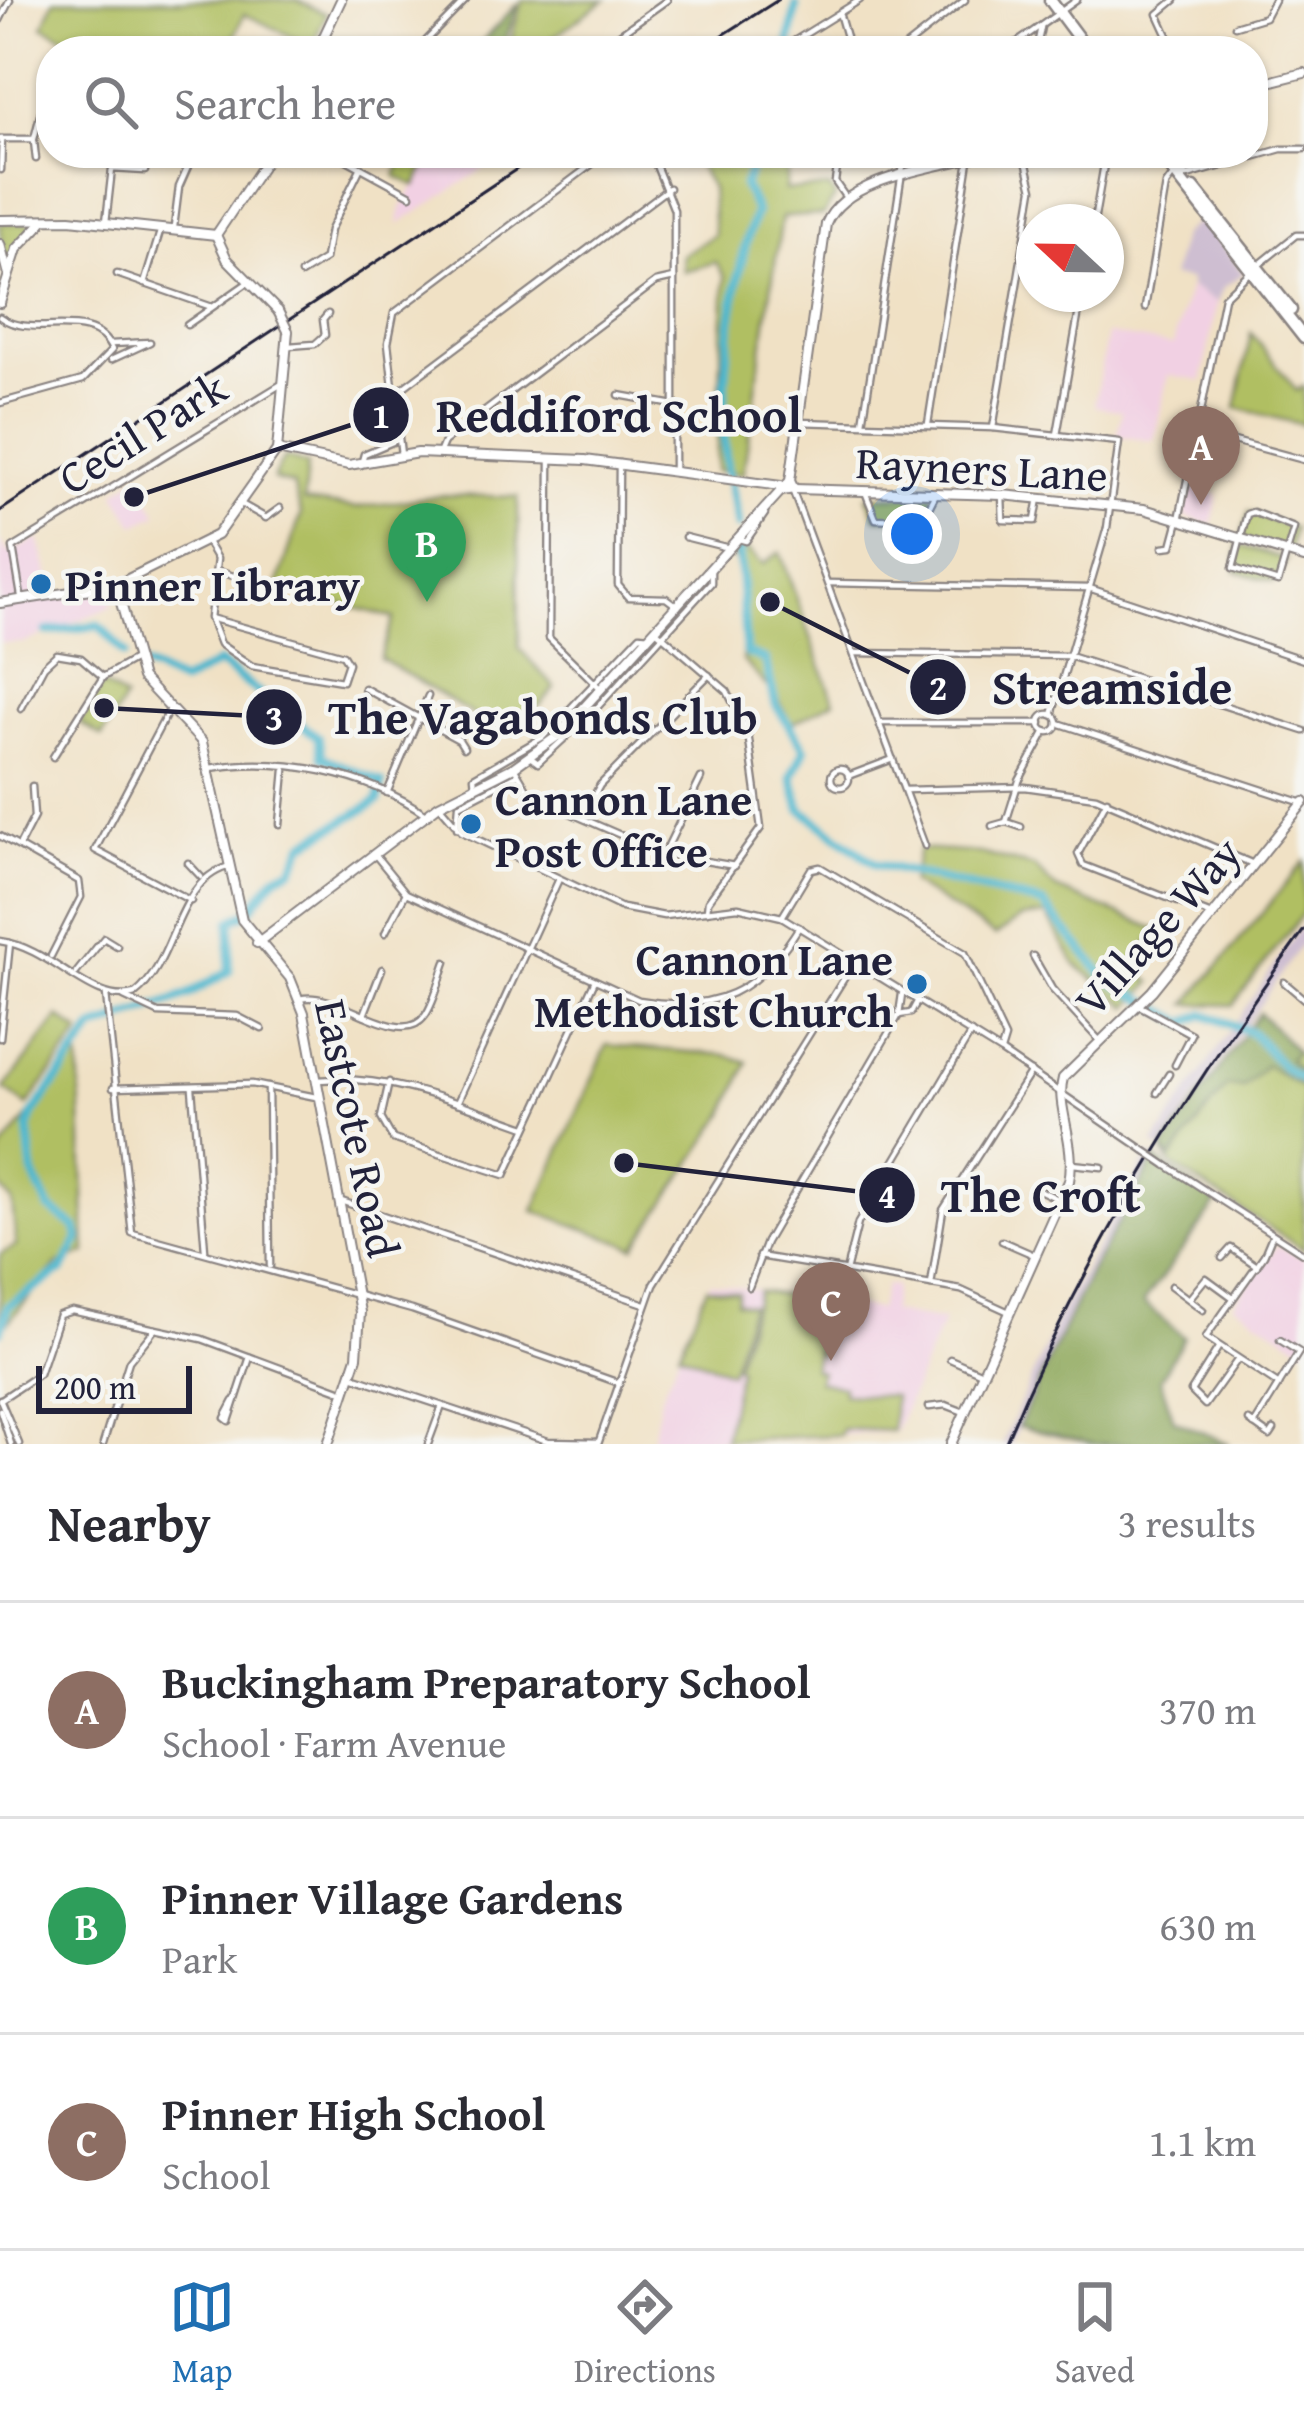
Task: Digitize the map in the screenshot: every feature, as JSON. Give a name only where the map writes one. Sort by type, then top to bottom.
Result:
[{"type":"main road","points":[[1050,0],[1077,36]]},
{"type":"main road","points":[[1172,168],[1304,327]]},
{"type":"main road","points":[[1176,168],[1180,177]]},
{"type":"main road","points":[[1254,269],[1304,338]]},
{"type":"street","points":[[0,20],[10,0]]},
{"type":"street","points":[[324,36],[341,0]]},
{"type":"street","points":[[431,36],[466,0]]},
{"type":"street","points":[[617,36],[667,0]]},
{"type":"street","points":[[804,36],[860,0]]},
{"type":"street","points":[[919,36],[965,0]]},
{"type":"street","points":[[1028,36],[1077,0]]},
{"type":"street","points":[[1166,36],[1158,14],[1175,0]]},
{"type":"street","points":[[1235,26],[1265,17],[1274,0]]},
{"type":"street","points":[[840,15],[846,36]]},
{"type":"street","points":[[1040,36],[1042,27]]},
{"type":"street","points":[[1268,82],[1304,73]]},
{"type":"street","points":[[36,132],[36,159]]},
{"type":"street","points":[[1,170],[1,139],[34,140]]},
{"type":"street","points":[[1268,153],[1304,148]]},
{"type":"street","points":[[173,233],[179,187],[187,168]]},
{"type":"street","points":[[215,235],[261,168]]},
{"type":"street","points":[[301,274],[325,259],[330,230],[361,168]]},
{"type":"street","points":[[363,168],[411,195]]},
{"type":"street","points":[[401,455],[392,396],[390,319],[490,237],[586,168]]},
{"type":"street","points":[[659,168],[669,188],[674,278],[674,470]]},
{"type":"street","points":[[837,168],[835,182],[844,195]]},
{"type":"street","points":[[863,423],[902,168]]},
{"type":"street","points":[[925,846],[789,491],[826,224],[844,195],[937,168]]},
{"type":"street","points":[[928,424],[968,168]]},
{"type":"street","points":[[993,428],[1033,189],[1028,168]]},
{"type":"street","points":[[1097,204],[1103,168]]},
{"type":"street","points":[[1145,308],[1166,185],[1212,168]]},
{"type":"street","points":[[106,222],[112,169],[145,171]]},
{"type":"street","points":[[392,396],[669,188]]},
{"type":"street","points":[[0,220],[106,222],[215,235]]},
{"type":"street","points":[[0,303],[8,272],[30,231],[47,220]]},
{"type":"street","points":[[144,284],[160,232]]},
{"type":"street","points":[[0,603],[21,596],[116,585],[207,542],[243,505],[278,451],[288,331],[276,308],[219,249],[215,235]]},
{"type":"street","points":[[1172,546],[1225,293],[1296,235],[1304,235]]},
{"type":"street","points":[[0,244],[8,272]]},
{"type":"street","points":[[117,274],[212,307]]},
{"type":"street","points":[[439,454],[444,442],[656,282],[674,278]]},
{"type":"street","points":[[187,325],[250,280]]},
{"type":"street","points":[[1057,434],[1079,312]]},
{"type":"street","points":[[290,346],[315,344],[325,335],[328,314]]},
{"type":"street","points":[[0,317],[25,329],[84,327],[112,344],[150,342],[105,362],[83,380],[0,403]]},
{"type":"street","points":[[105,362],[112,344]]},
{"type":"street","name":"Cecil Park","points":[[21,596],[14,548],[265,390],[286,386]]},
{"type":"street","points":[[620,394],[674,405]]},
{"type":"street","points":[[799,422],[993,428],[1119,442],[1110,506],[1052,715],[1041,723],[880,723]]},
{"type":"street","points":[[1197,431],[1304,460]]},
{"type":"street","points":[[361,465],[364,454],[398,440]]},
{"type":"street","name":"Rayners Lane","points":[[278,451],[335,465],[361,465],[401,455],[501,460],[550,457],[728,477],[789,491],[1039,498],[1179,520],[1304,558]]},
{"type":"street","points":[[550,457],[549,638],[598,687]]},
{"type":"street","points":[[619,464],[618,586],[628,597],[666,598],[678,607]]},
{"type":"street","points":[[530,757],[538,763],[562,745],[764,508],[789,491]]},
{"type":"street","points":[[866,494],[876,519],[922,521],[937,492]]},
{"type":"street","points":[[1002,495],[1003,520],[1035,521],[1039,498]]},
{"type":"street","points":[[243,505],[266,518],[280,508]]},
{"type":"street","points":[[1253,512],[1294,528],[1288,555],[1278,582],[1236,572],[1232,566],[1246,514],[1253,512]]},
{"type":"street","points":[[685,537],[730,548]]},
{"type":"street","points":[[207,542],[217,571],[210,618],[220,644],[242,662],[337,685],[342,681],[348,663],[344,656],[210,618]]},
{"type":"street","points":[[1163,548],[1172,546]]},
{"type":"street","points":[[1172,546],[1179,552]]},
{"type":"street","points":[[475,787],[474,776],[531,746],[657,635],[715,578],[712,568]]},
{"type":"street","points":[[217,571],[273,588]]},
{"type":"street","points":[[828,583],[1089,588],[1304,660]]},
{"type":"street","name":"Eastcote Road","points":[[116,585],[135,658],[152,693],[196,730],[210,768],[240,916],[257,943],[290,978],[300,999],[359,1296],[359,1341],[352,1376],[328,1444]]},
{"type":"street","points":[[657,635],[709,675],[740,711],[761,802],[761,828],[708,901],[707,911]]},
{"type":"street","points":[[854,653],[1070,656],[1304,731]]},
{"type":"street","points":[[21,709],[44,667],[57,654],[81,658],[103,676]]},
{"type":"street","points":[[53,757],[103,676],[135,658]]},
{"type":"street","points":[[583,815],[600,785],[709,675]]},
{"type":"street","points":[[457,828],[459,805],[516,771],[598,687]]},
{"type":"street","points":[[364,688],[459,740],[464,748]]},
{"type":"street","points":[[382,791],[428,696]]},
{"type":"street","points":[[170,708],[95,850],[191,901]]},
{"type":"street","points":[[1052,715],[1058,723],[1304,802]]},
{"type":"street","points":[[1041,723],[1046,731]]},
{"type":"street","points":[[1006,822],[1017,787],[1046,731],[1058,723]]},
{"type":"street","points":[[848,776],[893,759]]},
{"type":"street","points":[[210,768],[235,764],[342,775],[427,815]]},
{"type":"street","points":[[280,824],[285,768]]},
{"type":"street","points":[[516,771],[531,796],[664,854],[735,866]]},
{"type":"street","points":[[257,943],[439,805],[516,771]]},
{"type":"street","points":[[664,854],[701,778]]},
{"type":"street","points":[[19,846],[34,818],[32,786]]},
{"type":"street","points":[[904,790],[1017,787],[1107,800],[1256,866]]},
{"type":"street","points":[[1107,800],[1078,854],[1083,865],[1214,916]]},
{"type":"street","name":"Village Way","points":[[1060,1094],[1063,1078],[1142,1001],[1304,802]]},
{"type":"street","points":[[439,805],[457,828],[559,879],[646,914],[752,908],[782,917],[1001,1052],[1304,1254]]},
{"type":"street","points":[[992,826],[1006,822],[1021,827]]},
{"type":"street","points":[[0,836],[74,876],[81,888],[51,956]]},
{"type":"street","points":[[376,856],[406,893],[639,1000],[705,1004],[729,996],[773,966],[799,927]]},
{"type":"street","points":[[188,863],[203,879]]},
{"type":"street","points":[[123,997],[145,986],[203,879],[227,867]]},
{"type":"street","points":[[782,917],[812,869],[820,867],[965,953],[1005,1038],[1001,1052]]},
{"type":"street","points":[[457,1103],[559,879]]},
{"type":"street","points":[[385,933],[406,893]]},
{"type":"street","points":[[74,976],[104,938],[117,946]]},
{"type":"street","points":[[0,941],[51,956],[106,995],[158,1012],[236,1016],[262,1029]]},
{"type":"street","points":[[0,1038],[10,942]]},
{"type":"street","points":[[1033,956],[1052,989],[1100,1041]]},
{"type":"street","points":[[300,999],[321,996],[395,1028],[413,1027],[425,1017],[446,962]]},
{"type":"street","points":[[352,1376],[555,1443],[598,1443],[646,1304],[854,963]]},
{"type":"street","points":[[364,1015],[382,970]]},
{"type":"street","points":[[389,1082],[381,1118],[393,1139],[505,1175],[595,980]]},
{"type":"street","points":[[1284,982],[1304,999]]},
{"type":"street","points":[[749,1286],[759,1256],[899,1015],[902,994]]},
{"type":"street","points":[[106,995],[132,1233],[270,1266],[619,1383]]},
{"type":"street","points":[[1142,1001],[1192,1036],[1175,1065]]},
{"type":"street","points":[[899,1015],[911,1012],[917,1002]]},
{"type":"street","points":[[846,1271],[858,1223],[971,1033]]},
{"type":"street","points":[[931,1285],[944,1210],[1031,1072]]},
{"type":"street","points":[[1157,1093],[1169,1075]]},
{"type":"street","points":[[318,1080],[360,1076],[389,1082],[527,1128]]},
{"type":"street","points":[[192,1086],[206,1250]]},
{"type":"street","points":[[113,1088],[268,1087],[320,1098]]},
{"type":"street","points":[[268,1087],[270,1266]]},
{"type":"street","points":[[951,1444],[1061,1200],[1072,1164],[1071,1130],[1060,1094]]},
{"type":"street","points":[[1072,1164],[1102,1167]]},
{"type":"street","points":[[1033,1186],[1061,1200]]},
{"type":"street","points":[[338,1201],[646,1304]]},
{"type":"street","points":[[1272,1236],[1257,1266],[1206,1334],[1218,1348],[1279,1385]]},
{"type":"street","points":[[1002,1240],[1034,1255]]},
{"type":"street","points":[[1222,1258],[1231,1248],[1257,1266]]},
{"type":"street","points":[[759,1256],[962,1290],[1009,1312]]},
{"type":"street","points":[[1189,1299],[1206,1278],[1233,1298]]},
{"type":"street","points":[[1172,1286],[1203,1310]]},
{"type":"street","points":[[13,1440],[0,1400],[39,1375],[58,1315],[72,1311],[250,1357],[346,1393]]},
{"type":"street","points":[[103,1444],[129,1360],[155,1329]]},
{"type":"street","points":[[1274,1430],[1270,1436],[1252,1423],[1301,1354],[1280,1340]]},
{"type":"street","points":[[1218,1348],[1191,1391],[1205,1405],[1238,1359]]},
{"type":"street","points":[[234,1401],[250,1357]]},
{"type":"street","points":[[950,1359],[982,1373]]},
{"type":"street","points":[[428,1444],[442,1406]]},
{"type":"street","points":[[929,1408],[946,1406],[965,1412]]},
{"type":"street","points":[[0,1410],[13,1440]]},
{"type":"street","points":[[516,1444],[520,1432]]},
{"type":"street","points":[[1,1444],[13,1440]]},
{"type":"shaded area","points":[[425,168],[485,168],[398,225],[401,208]]},
{"type":"shaded area","points":[[1201,218],[1244,273],[1223,288],[1217,303],[1189,286],[1190,280],[1171,277],[1182,235]]},
{"type":"shaded area","points":[[1189,286],[1217,303],[1202,381],[1168,375],[1154,441],[1117,436],[1122,411],[1094,406],[1107,334],[1173,345]]},
{"type":"shaded area","points":[[136,478],[158,514],[135,525],[115,492]]},
{"type":"shaded area","points":[[1190,487],[1218,495],[1212,525],[1184,516]]},
{"type":"shaded area","points":[[39,538],[55,597],[106,590],[113,606],[24,643],[0,643],[0,541],[8,554]]},
{"type":"shaded area","points":[[1304,921],[1304,941],[1160,1150],[1154,1145],[1157,1139]]},
{"type":"shaded area","points":[[1149,1155],[1155,1159],[1074,1302],[1011,1444],[1002,1444],[1062,1309]]},
{"type":"shaded area","points":[[1277,1246],[1304,1258],[1304,1348],[1233,1304]]},
{"type":"shaded area","points":[[710,1282],[878,1310],[885,1285],[895,1286],[891,1312],[943,1321],[895,1432],[651,1443],[660,1398]]},
{"type":"green space","points":[[54,0],[296,0],[326,14],[316,36],[291,36],[244,14],[234,36],[64,36],[43,26]]},
{"type":"green space","points":[[522,0],[605,0],[555,36],[512,36]]},
{"type":"green space","points":[[518,3],[507,36],[487,36]]},
{"type":"green space","points":[[399,168],[425,168],[416,186],[396,176]]},
{"type":"green space","points":[[700,168],[788,168],[785,190],[830,188],[835,197],[823,215],[782,217],[743,474],[716,471],[725,277],[716,262],[683,271],[682,255],[714,235],[711,188]]},
{"type":"green space","points":[[0,223],[34,223],[6,265],[5,262]]},
{"type":"green space","points":[[1251,333],[1297,391],[1304,386],[1304,425],[1236,408]]},
{"type":"green space","points":[[284,457],[307,465],[304,501],[356,508],[443,495],[518,497],[519,648],[555,688],[524,723],[503,733],[380,658],[394,618],[277,587],[301,514],[293,485],[273,479]]},
{"type":"green space","points":[[934,495],[924,519],[876,517],[867,497]]},
{"type":"green space","points":[[1249,512],[1294,528],[1289,553],[1240,538]]},
{"type":"green space","points":[[739,543],[763,564],[780,552],[834,701],[792,724],[776,696],[743,661],[742,567],[732,556]]},
{"type":"green space","points":[[1238,545],[1287,560],[1274,582],[1236,571]]},
{"type":"green space","points":[[102,684],[125,699],[102,737],[79,723]]},
{"type":"green space","points":[[919,849],[980,853],[1034,867],[1056,889],[1159,930],[1130,966],[1152,982],[1129,1007],[1075,964],[1047,915],[1021,918],[995,936],[911,883]]},
{"type":"green space","points":[[1304,862],[1304,912],[1233,1005],[1187,1004]]},
{"type":"green space","points":[[1259,1013],[1304,1059],[1304,1250],[1173,1166],[1163,1153]]},
{"type":"green space","points":[[1259,1013],[1296,1051],[1289,1060],[1304,1075],[1301,1087],[1266,1065],[1243,1088],[1227,1086],[1171,1159],[1163,1149]]},
{"type":"green space","points":[[59,1017],[81,1033],[27,1106],[4,1089]]},
{"type":"green space","points":[[607,1045],[726,1055],[748,1062],[725,1114],[635,1247],[534,1211]]},
{"type":"green space","points":[[79,1053],[86,1253],[58,1264],[0,1331],[0,1254],[16,1246],[12,1202],[0,1187],[0,1152]]},
{"type":"green space","points":[[1155,1159],[1217,1203],[1143,1303],[1184,1337],[1160,1379],[1174,1420],[1230,1444],[1094,1444],[1018,1427],[1090,1272]]},
{"type":"green space","points":[[707,1287],[738,1292],[736,1302],[751,1305],[730,1372],[679,1352]]},
{"type":"green space","points":[[758,1291],[829,1302],[820,1357],[817,1348],[813,1369],[820,1371],[818,1381],[843,1387],[843,1394],[894,1396],[892,1431],[842,1429],[840,1435],[724,1440],[739,1368],[735,1366]]},
{"type":"waterway","points":[[791,36],[796,6]]},
{"type":"waterway","points":[[738,526],[726,461],[724,404],[735,300],[756,212],[744,186],[751,168]]},
{"type":"waterway","points":[[739,547],[746,653],[765,660],[776,705],[805,749],[792,776],[801,809],[875,864],[1043,904],[1107,979],[1186,1023],[1204,1014],[1251,1032],[1284,1068],[1304,1081]]},
{"type":"waterway","points":[[47,632],[99,625],[125,654]]},
{"type":"waterway","points":[[0,1331],[8,1306],[62,1270],[79,1240],[76,1228],[49,1208],[33,1173],[28,1128],[33,1114],[94,1029],[188,995],[229,971],[231,921],[248,912],[275,877],[293,868],[304,844],[378,801],[382,783],[322,757],[318,737],[219,663],[181,683],[145,666]]},
{"type":"railway","points":[[722,36],[778,0]]},
{"type":"railway","points":[[0,511],[518,168]]},
{"type":"railway","points":[[1005,1444],[1068,1308],[1139,1178],[1304,930]]},
{"type":"place","name":"Reddiford School","points":[[134,497]]},
{"type":"place","name":"Buckingham Preparatory School","points":[[1201,505]]},
{"type":"place","name":"Pinner Library","points":[[41,584]]},
{"type":"place","name":"Pinner Village Gardens","points":[[427,602]]},
{"type":"place","name":"Streamside","points":[[770,602]]},
{"type":"place","name":"The Vagabonds Club","points":[[104,708]]},
{"type":"place","name":"Cannon Lane Post Office","points":[[471,824]]},
{"type":"place","name":"Cannon Lane Methodist Church","points":[[917,984]]},
{"type":"place","name":"The Croft","points":[[624,1163]]},
{"type":"place","name":"Pinner High School","points":[[831,1361]]}]
